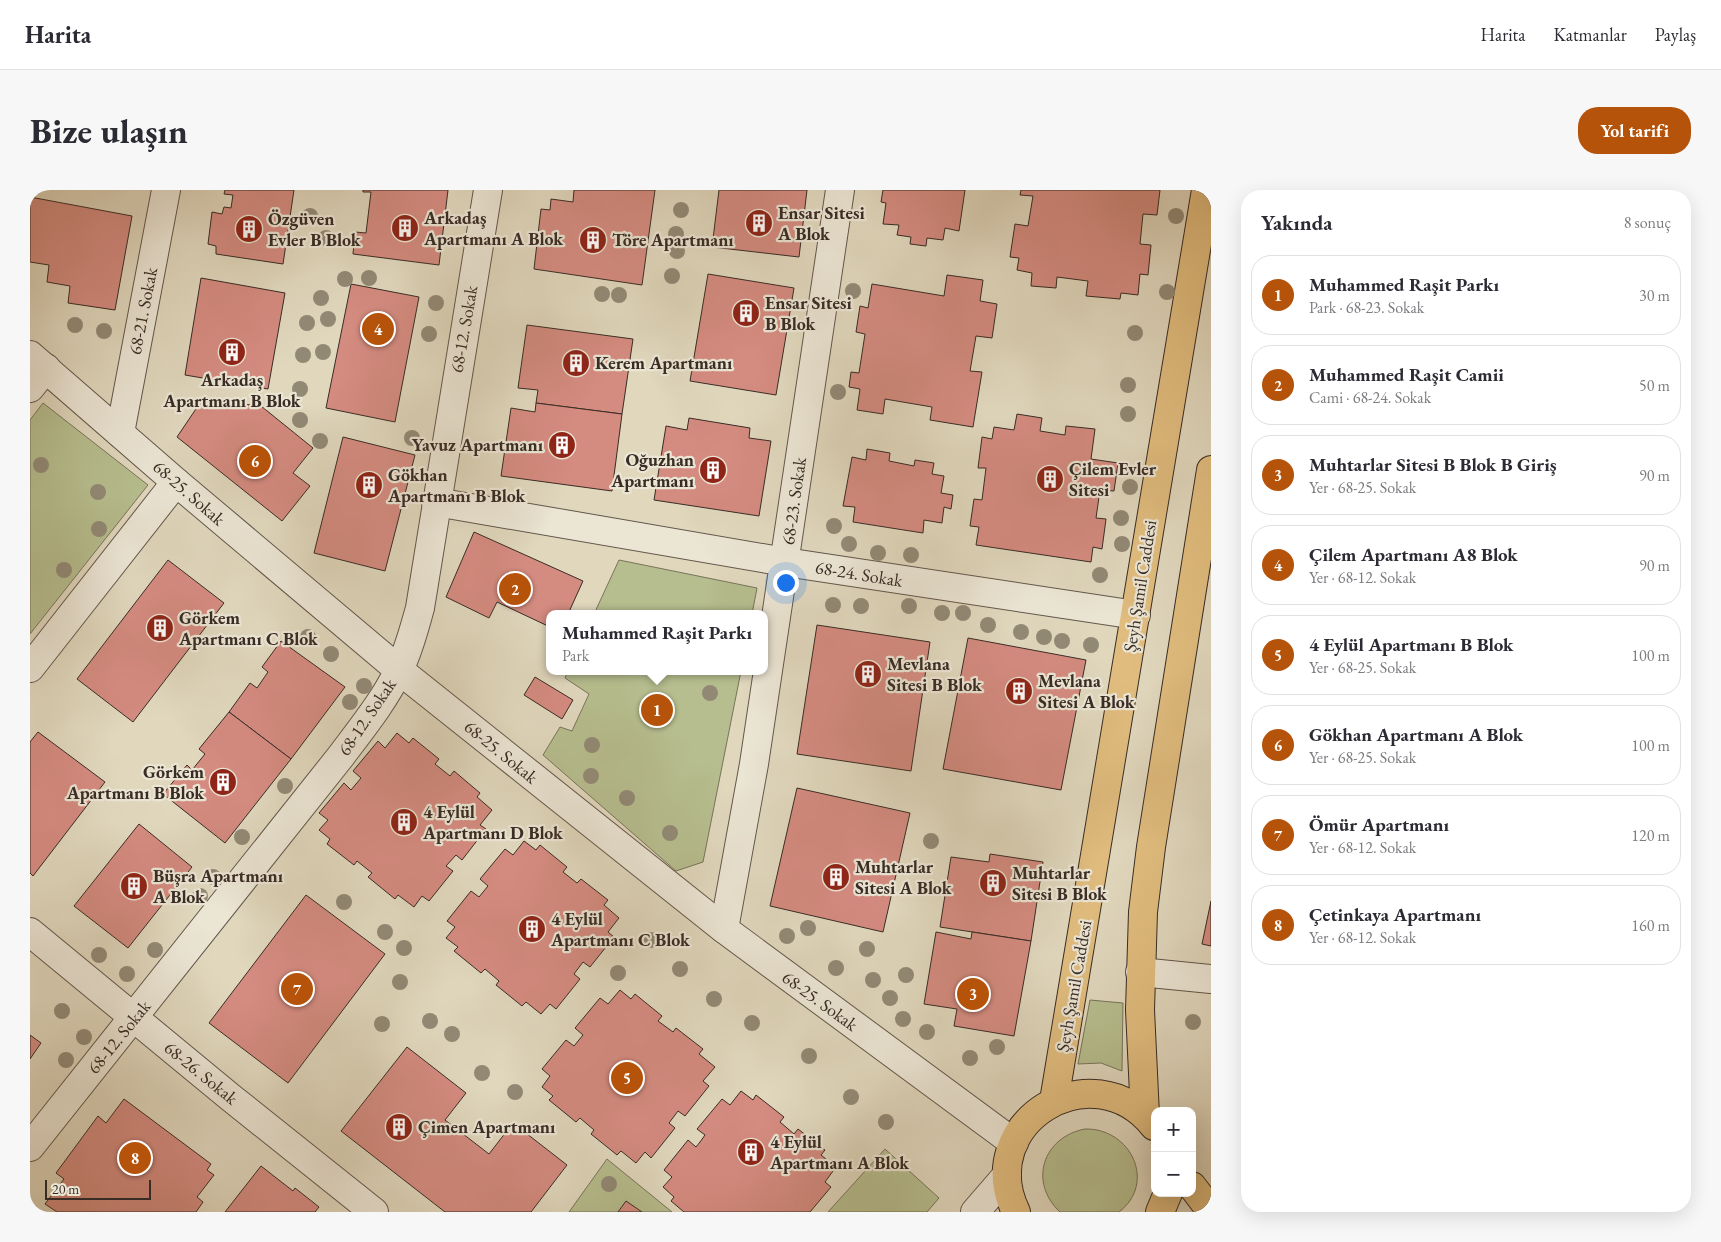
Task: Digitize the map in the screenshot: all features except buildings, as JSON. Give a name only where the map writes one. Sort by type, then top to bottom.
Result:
[{"type":"main road","name":"Şeyh Şamil Caddesi","points":[[1054,1101],[1206,190]]},
{"type":"main road","points":[[1150,1121],[1140,972],[1143,912],[1151,847],[1211,470]]},
{"type":"main road","points":[[1016,1212],[1010,1195],[1007,1175],[1010,1153],[1024,1125],[1039,1110],[1054,1101],[1078,1094],[1100,1094],[1120,1099],[1150,1121]]},
{"type":"main road","points":[[1196,1191],[1211,1211]]},
{"type":"main road","points":[[1160,1212],[1166,1197]]},
{"type":"street","name":"68-21. Sokak","points":[[120,433],[166,190]]},
{"type":"street","name":"68-12. Sokak","points":[[30,1147],[346,749],[373,714],[399,670],[410,643],[420,608],[488,190]]},
{"type":"street","name":"68-23. Sokak","points":[[768,673],[840,190]]},
{"type":"street","name":"68-25. Sokak","points":[[35,370],[120,433],[399,670],[724,930],[1014,1143]]},
{"type":"street","points":[[30,668],[176,482]]},
{"type":"street","name":"68-24. Sokak","points":[[436,502],[785,562],[1136,615]]},
{"type":"street","name":"68-23. Sokak","points":[[724,930],[754,764],[768,675]]},
{"type":"street","name":"68-26. Sokak","points":[[30,932],[374,1212]]},
{"type":"street","points":[[1140,972],[1211,979]]},
{"type":"street","points":[[976,1212],[1007,1175]]},
{"type":"green space","points":[[43,403],[148,485],[30,634],[30,420]]},
{"type":"green space","points":[[619,560],[757,588],[753,610],[596,610]]},
{"type":"green space","points":[[566,675],[740,675],[703,862],[676,871],[543,755],[560,727],[572,731],[589,694],[565,678]]},
{"type":"green space","points":[[1090,1000],[1123,1003],[1122,1071],[1101,1063],[1078,1064]]},
{"type":"green space","points":[[1085,1129],[1101,1131],[1115,1137],[1126,1147],[1134,1159],[1137,1173],[1136,1187],[1130,1200],[1119,1212],[1060,1212],[1050,1200],[1044,1188],[1045,1162],[1050,1151],[1059,1141]]},
{"type":"green space","points":[[885,1149],[939,1198],[927,1212],[828,1212]]},
{"type":"green space","points":[[607,1159],[672,1212],[569,1212]]},
{"type":"place","name":"Ensar Sitesi A Blok","points":[[759,223]]},
{"type":"place","name":"Arkadaş Apartmanı A Blok","points":[[405,228]]},
{"type":"place","name":"Özgüven Evler B Blok","points":[[249,229]]},
{"type":"place","name":"Töre Apartmanı","points":[[593,240]]},
{"type":"place","name":"Ensar Sitesi B Blok","points":[[746,313]]},
{"type":"place","name":"Çilem Apartmanı A8 Blok","points":[[378,329]]},
{"type":"place","name":"Arkadaş Apartmanı B Blok","points":[[232,352]]},
{"type":"place","name":"Kerem Apartmanı","points":[[576,363]]},
{"type":"place","name":"Yavuz Apartmanı","points":[[562,445]]},
{"type":"place","name":"Gökhan Apartmanı A Blok","points":[[255,461]]},
{"type":"place","name":"Oğuzhan Apartmanı","points":[[713,470]]},
{"type":"place","name":"Çilem Evler Sitesi","points":[[1050,479]]},
{"type":"place","name":"Gökhan Apartmanı B Blok","points":[[369,485]]},
{"type":"place","name":"Muhammed Raşit Camii","points":[[515,589]]},
{"type":"place","name":"Görkem Apartmanı C Blok","points":[[160,628]]},
{"type":"place","name":"Mevlana Sitesi B Blok","points":[[868,674]]},
{"type":"place","name":"Mevlana Sitesi A Blok","points":[[1019,691]]},
{"type":"place","name":"Muhammed Raşit Parkı","points":[[657,710]]},
{"type":"place","name":"Görkem Apartmanı B Blok","points":[[223,782]]},
{"type":"place","name":"4 Eylül Apartmanı D Blok","points":[[404,822]]},
{"type":"place","name":"Muhtarlar Sitesi A Blok","points":[[836,877]]},
{"type":"place","name":"Muhtarlar Sitesi B Blok","points":[[993,883]]},
{"type":"place","name":"Büşra Apartmanı A Blok","points":[[134,886]]},
{"type":"place","name":"4 Eylül Apartmanı C Blok","points":[[532,929]]},
{"type":"place","name":"Ömür Apartmanı","points":[[297,989]]},
{"type":"place","name":"Muhtarlar Sitesi B Blok B Giriş","points":[[973,994]]},
{"type":"place","name":"4 Eylül Apartmanı B Blok","points":[[627,1078]]},
{"type":"place","name":"Çimen Apartmanı","points":[[399,1127]]},
{"type":"place","name":"4 Eylül Apartmanı A Blok","points":[[751,1152]]},
{"type":"place","name":"Çetinkaya Apartmanı","points":[[135,1158]]}]
